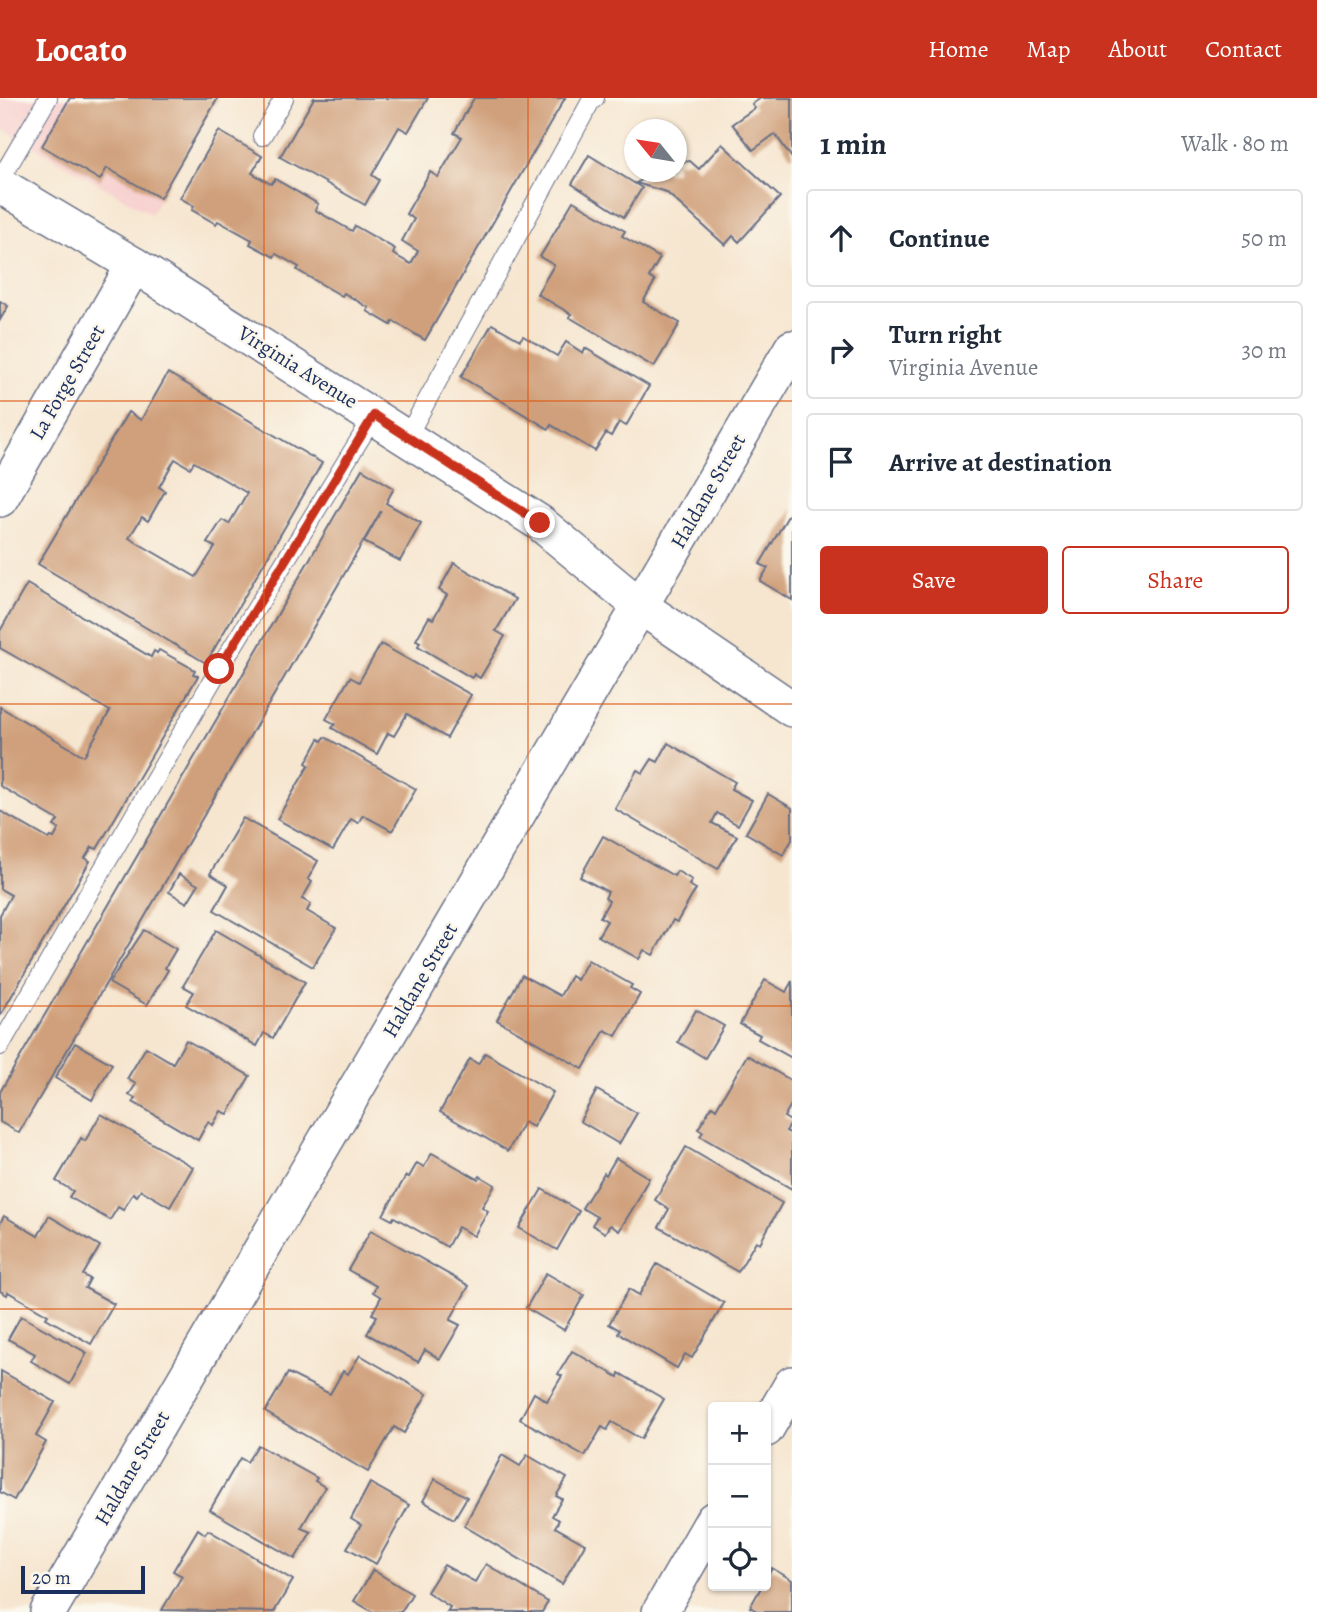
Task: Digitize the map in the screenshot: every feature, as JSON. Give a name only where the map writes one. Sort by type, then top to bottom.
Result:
[{"type":"street","name":"Virginia Avenue","points":[[0,182],[374,415],[540,523],[640,606],[792,709]]},
{"type":"street","name":"La Forge Street","points":[[0,499],[134,265]]},
{"type":"street","name":"Haldane Street","points":[[48,1612],[792,348]]},
{"type":"street","points":[[771,1420],[792,1384]]},
{"type":"street","points":[[660,1612],[708,1528]]},
{"type":"lane","points":[[0,182],[47,98]]},
{"type":"lane","points":[[262,136],[284,98]]},
{"type":"lane","points":[[407,437],[584,113],[595,98]]},
{"type":"lane","points":[[0,1046],[219,669],[374,415]]},
{"type":"shaded area","points":[[0,98],[217,98],[151,214],[0,127]]},
{"type":"building","points":[[70,98],[218,98],[160,198],[107,168],[100,180],[42,146]]},
{"type":"building","points":[[314,98],[428,98],[408,132],[399,127],[372,175],[379,180],[365,205],[280,157]]},
{"type":"building","points":[[474,98],[565,98],[425,340],[393,321],[391,325],[367,311],[369,308],[297,270],[299,267],[276,254],[274,257],[250,244],[252,240],[192,210],[194,206],[180,198],[219,131],[262,156],[252,173],[271,184],[275,179],[318,204],[315,210],[352,231],[355,226],[395,249],[393,254],[411,264],[418,251],[402,241],[414,219],[406,214],[430,172],[438,177],[462,137],[454,133]]},
{"type":"building","points":[[761,98],[792,98],[792,158],[775,134],[753,150],[732,124],[755,108],[752,104]]},
{"type":"building","points":[[722,144],[780,197],[739,242],[733,236],[725,245],[666,192],[636,183],[687,182],[687,161],[699,169]]},
{"type":"building","points":[[589,155],[624,177],[624,182],[632,182],[642,188],[624,217],[572,184]]},
{"type":"building","points":[[573,201],[625,231],[622,236],[660,258],[649,277],[655,281],[643,302],[680,323],[654,367],[569,317],[571,314],[537,294],[554,265],[540,257]]},
{"type":"building","points":[[0,301],[8,306],[0,320]]},
{"type":"building","points":[[492,324],[520,340],[523,336],[557,356],[566,342],[583,353],[585,348],[649,386],[626,426],[619,422],[611,436],[606,433],[595,451],[551,425],[549,429],[461,377]]},
{"type":"building","points":[[168,373],[322,463],[206,663],[38,564],[128,412],[141,420]],"holes":[[[175,459],[190,468],[194,462],[247,493],[229,524],[222,520],[207,543],[215,547],[196,577],[129,538],[142,517],[148,521],[165,491],[159,487]]]},
{"type":"building","points":[[362,469],[394,488],[386,503],[421,523],[400,561],[364,542],[381,511],[19,1133],[0,1122],[0,1092]]},
{"type":"building","points":[[792,509],[792,600],[760,581],[768,568],[760,564]]},
{"type":"building","points":[[454,563],[515,599],[496,631],[505,636],[480,678],[474,674],[472,678],[418,646],[420,642],[416,640],[429,617],[433,619],[447,595],[439,590]]},
{"type":"building","points":[[27,584],[151,657],[154,651],[157,653],[159,650],[195,670],[193,674],[198,676],[97,849],[92,847],[85,858],[90,861],[0,1016],[0,915],[11,895],[0,889],[0,811],[49,839],[54,838],[59,829],[54,826],[58,820],[0,786],[0,707],[84,756],[110,711],[0,648],[0,631]]},
{"type":"building","points":[[381,644],[471,695],[447,738],[407,714],[394,736],[388,733],[377,754],[332,728],[335,724],[326,719],[350,677],[359,682]]},
{"type":"building","points":[[325,737],[416,789],[392,831],[363,815],[358,823],[351,819],[333,850],[277,819],[309,765],[306,763],[319,739],[322,741]]},
{"type":"building","points":[[668,743],[735,782],[731,789],[752,800],[738,825],[717,813],[712,823],[737,836],[718,869],[615,809],[637,770],[643,773],[652,759],[658,762]]},
{"type":"building","points":[[768,794],[792,808],[792,840],[783,855],[746,833]]},
{"type":"building","points":[[243,818],[318,861],[308,879],[312,882],[302,899],[311,904],[307,911],[336,928],[313,967],[214,910],[228,885],[210,874]]},
{"type":"building","points":[[603,836],[674,876],[677,871],[692,880],[689,885],[696,889],[677,922],[673,920],[653,955],[644,950],[639,959],[598,936],[607,921],[600,917],[609,901],[605,898],[608,892],[580,877]]},
{"type":"building","points":[[179,874],[198,885],[187,903],[169,892]]},
{"type":"building","points":[[144,930],[176,949],[165,968],[168,970],[147,1005],[109,983]]},
{"type":"building","points":[[216,930],[305,982],[273,1038],[264,1033],[257,1046],[186,1005],[194,992],[183,986]]},
{"type":"building","points":[[588,960],[632,985],[630,988],[640,994],[616,1036],[605,1030],[583,1069],[497,1020],[522,975],[560,996],[571,976],[577,980]]},
{"type":"building","points":[[765,980],[786,992],[792,981],[792,1058],[758,1039],[760,1035],[740,1024]]},
{"type":"building","points":[[696,1010],[724,1026],[705,1058],[678,1042]]},
{"type":"building","points":[[186,1040],[250,1076],[228,1114],[221,1111],[213,1125],[208,1122],[198,1140],[133,1102],[135,1098],[129,1095],[136,1084],[127,1079],[146,1047],[173,1063]]},
{"type":"building","points":[[75,1043],[112,1064],[92,1100],[55,1078]]},
{"type":"building","points":[[485,1053],[553,1092],[533,1127],[524,1122],[508,1151],[440,1112],[470,1059],[478,1064]]},
{"type":"building","points":[[747,1055],[792,1081],[792,1103],[784,1117],[792,1122],[786,1131],[792,1134],[792,1189],[700,1136],[703,1132],[698,1129],[712,1106],[716,1109]]},
{"type":"building","points":[[597,1090],[637,1113],[619,1144],[580,1121]]},
{"type":"building","points":[[101,1114],[193,1167],[170,1207],[141,1190],[137,1196],[133,1193],[123,1210],[118,1207],[110,1220],[69,1197],[73,1191],[56,1181],[81,1138],[85,1141]]},
{"type":"building","points":[[686,1147],[782,1203],[760,1243],[756,1241],[738,1272],[659,1227],[669,1209],[655,1200]]},
{"type":"building","points":[[432,1153],[478,1179],[480,1176],[495,1185],[482,1207],[488,1211],[474,1236],[458,1227],[447,1247],[394,1217],[392,1220],[383,1215],[406,1176],[409,1177],[417,1163],[424,1167]]},
{"type":"building","points":[[616,1158],[649,1178],[619,1231],[610,1225],[605,1233],[592,1225],[597,1217],[582,1208]]},
{"type":"building","points":[[542,1189],[579,1211],[557,1250],[519,1228]]},
{"type":"building","points":[[4,1216],[38,1236],[49,1216],[100,1246],[83,1275],[90,1279],[85,1288],[114,1304],[91,1344],[46,1318],[48,1315],[8,1292],[7,1295],[0,1291],[0,1223]]},
{"type":"building","points":[[371,1230],[469,1286],[450,1320],[460,1325],[440,1359],[425,1350],[418,1362],[367,1334],[377,1316],[372,1314],[381,1297],[373,1292],[376,1286],[348,1270]]},
{"type":"building","points":[[657,1264],[724,1303],[692,1358],[685,1354],[677,1368],[618,1333],[620,1330],[609,1324],[629,1289],[639,1295]]},
{"type":"building","points":[[546,1273],[584,1295],[564,1330],[526,1308]]},
{"type":"building","points":[[21,1316],[87,1353],[70,1384],[31,1361],[35,1354],[8,1339]]},
{"type":"building","points":[[572,1351],[618,1377],[619,1373],[664,1399],[641,1439],[612,1422],[607,1430],[602,1427],[585,1456],[520,1419],[534,1393],[547,1401],[562,1376],[558,1374]]},
{"type":"building","points":[[360,1355],[427,1394],[404,1433],[394,1427],[368,1472],[265,1412],[288,1373],[330,1394],[343,1371],[348,1374]]},
{"type":"building","points":[[1,1371],[55,1402],[36,1436],[46,1442],[14,1500],[0,1492]]},
{"type":"building","points":[[258,1445],[317,1478],[315,1481],[325,1487],[301,1528],[311,1532],[295,1559],[210,1510],[240,1458],[247,1462]]},
{"type":"building","points":[[502,1455],[520,1466],[527,1455],[567,1478],[556,1496],[562,1499],[552,1516],[559,1520],[555,1527],[585,1544],[562,1584],[464,1526]]},
{"type":"building","points":[[435,1479],[467,1497],[454,1519],[423,1501]]},
{"type":"building","points":[[370,1483],[409,1505],[376,1564],[347,1548],[361,1525],[351,1519]]},
{"type":"building","points":[[198,1529],[205,1534],[208,1530],[293,1580],[274,1612],[162,1610],[182,1576],[173,1571]]},
{"type":"building","points":[[486,1564],[548,1602],[542,1612],[447,1612],[450,1607],[427,1592],[444,1565],[475,1582]]},
{"type":"building","points":[[373,1570],[412,1594],[401,1612],[373,1612],[354,1601]]},
{"type":"building","points":[[771,1570],[792,1580],[792,1612],[759,1612],[750,1607],[759,1591],[771,1591]]},
{"type":"route","points":[[219,669],[374,415],[540,523]]}]
